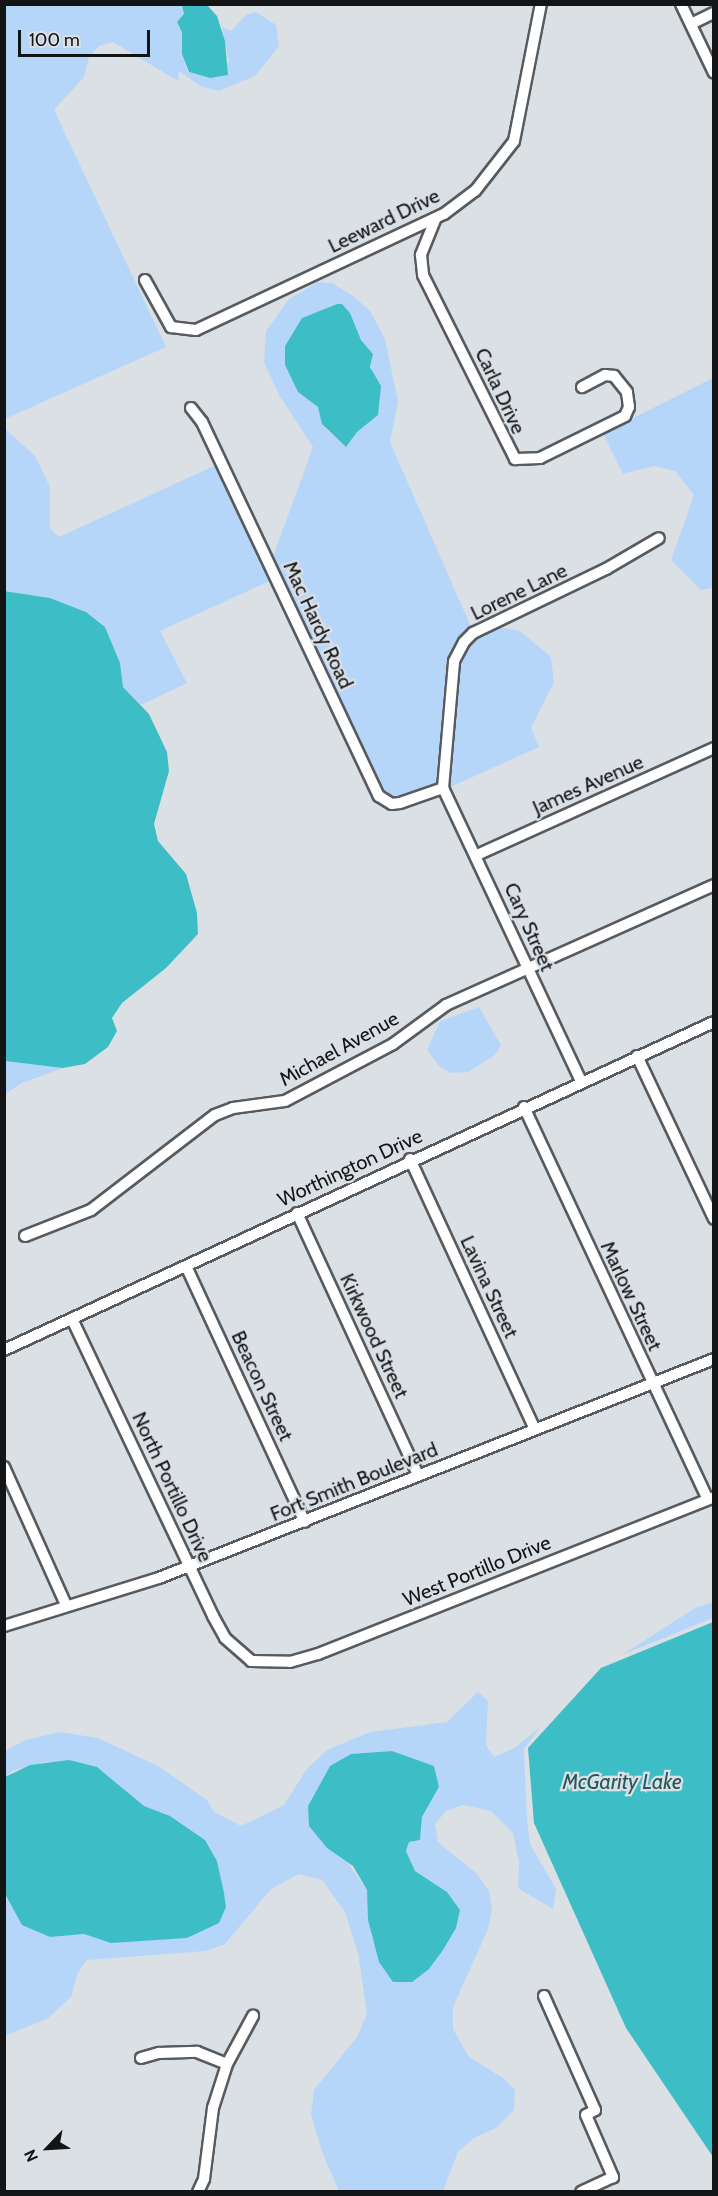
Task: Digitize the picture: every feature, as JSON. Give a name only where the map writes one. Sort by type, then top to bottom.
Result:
[{"type":"street","name":"Leeward Drive","points":[[145,280],[171,327],[196,330],[435,219],[475,191],[514,141],[541,4]]},
{"type":"street","points":[[681,4],[714,73]]},
{"type":"street","points":[[691,24],[714,13]]},
{"type":"street","name":"Carla Drive","points":[[435,219],[421,255],[423,275],[515,459],[540,458],[625,416],[629,407],[627,392],[614,376],[605,375],[582,387]]},
{"type":"street","name":"Mac Hardy Road","points":[[191,408],[202,422],[379,796],[392,804],[400,803],[443,788]]},
{"type":"street","name":"Lorene Lane","points":[[443,788],[454,661],[464,642],[473,633],[596,574],[659,538]]},
{"type":"street","name":"James Avenue","points":[[477,855],[714,748]]},
{"type":"street","name":"Cary Street","points":[[443,788],[477,855],[581,1081]]},
{"type":"street","name":"Michael Avenue","points":[[25,1236],[39,1233],[91,1210],[215,1115],[233,1108],[285,1101],[393,1044],[446,1005],[714,885]]},
{"type":"street","name":"Worthington Drive","points":[[4,1350],[410,1159],[714,1022]]},
{"type":"street","points":[[637,1056],[714,1219]]},
{"type":"street","name":"Marlow Street","points":[[524,1107],[651,1383],[711,1498]]},
{"type":"street","name":"Lavina Street","points":[[410,1159],[536,1430]]},
{"type":"street","name":"Kirkwood Street","points":[[297,1213],[418,1475]]},
{"type":"street","name":"Beacon Street","points":[[186,1266],[305,1521]]},
{"type":"street","name":"North Portillo Drive","points":[[72,1319],[225,1638],[251,1661]]},
{"type":"street","name":"Fort Smith Boulevard","points":[[4,1626],[66,1605],[101,1598],[190,1566],[714,1359]]},
{"type":"street","points":[[4,1467],[66,1605]]},
{"type":"street","name":"West Portillo Drive","points":[[251,1661],[290,1662],[318,1654],[711,1498]]},
{"type":"street","points":[[544,1996],[595,2110],[586,2115],[613,2177],[581,2192]]},
{"type":"street","points":[[198,2192],[204,2179],[213,2108],[227,2064],[253,2016]]},
{"type":"street","points":[[141,2058],[159,2053],[197,2052],[227,2064]]},
{"type":"shaded area","points":[[5,5],[182,5],[184,14],[177,23],[182,32],[182,54],[188,72],[210,78],[229,62],[222,27],[231,31],[246,15],[256,12],[276,25],[279,46],[255,76],[219,91],[200,86],[179,71],[178,81],[113,42],[99,46],[89,57],[84,77],[54,110],[166,347],[5,419]]},
{"type":"shaded area","points":[[318,282],[332,283],[352,295],[370,311],[385,339],[398,401],[390,442],[472,629],[454,647],[449,661],[438,784],[400,798],[383,793],[272,559],[313,447],[279,395],[264,362],[266,331],[289,299]],"holes":[[[337,304],[350,313],[361,340],[369,349],[378,414],[357,432],[346,447],[325,428],[318,407],[298,392],[285,365],[285,346],[302,318]]]},
{"type":"shaded area","points":[[713,378],[713,588],[701,590],[671,560],[694,495],[675,471],[654,466],[623,474],[603,433]]},
{"type":"shaded area","points":[[4,428],[35,456],[50,487],[50,528],[59,537],[216,465],[272,580],[160,631],[187,683],[141,705],[123,687],[120,663],[105,627],[86,612],[50,598],[5,591]]},
{"type":"shaded area","points":[[498,627],[520,631],[551,657],[554,682],[531,728],[539,747],[448,788],[459,661],[476,637]]},
{"type":"shaded area","points":[[479,1007],[501,1045],[495,1055],[468,1072],[451,1073],[439,1066],[427,1050],[440,1021]]},
{"type":"shaded area","points":[[4,1061],[20,1061],[63,1068],[22,1083],[5,1094]]},
{"type":"shaded area","points":[[713,1602],[713,1618],[622,1655],[695,1608]]},
{"type":"shaded area","points":[[478,1692],[488,1701],[486,1745],[494,1757],[516,1747],[541,1726],[524,1749],[527,1821],[530,1844],[556,1889],[553,1909],[518,1888],[519,1863],[513,1833],[491,1811],[463,1805],[446,1811],[435,1824],[438,1842],[477,1874],[489,1891],[492,1910],[488,1929],[453,2007],[453,2029],[469,2057],[503,2078],[515,2090],[514,2110],[496,2128],[474,2138],[458,2152],[443,2191],[339,2191],[322,2152],[311,2114],[314,2090],[357,2037],[367,2014],[358,1953],[345,1912],[322,1880],[299,1874],[271,1889],[225,1944],[206,1951],[87,1960],[78,1972],[71,1997],[47,2019],[4,2036],[4,1894],[12,1907],[50,1937],[84,1934],[134,1941],[187,1938],[220,1877],[217,1861],[205,1840],[170,1816],[144,1806],[97,1767],[46,1762],[14,1770],[5,1777],[5,1751],[25,1740],[60,1732],[98,1738],[158,1766],[207,1800],[214,1812],[241,1826],[284,1805],[306,1770],[327,1750],[370,1732],[447,1722]],"holes":[[[392,1751],[434,1766],[439,1788],[422,1817],[420,1840],[409,1842],[406,1851],[415,1871],[437,1885],[372,1939],[367,1890],[308,1806],[330,1766],[351,1754]]]},
{"type":"water","points":[[182,5],[207,5],[217,16],[225,41],[228,75],[210,78],[189,72],[182,54],[182,32],[177,22],[184,14]]},
{"type":"water","points":[[342,304],[350,313],[361,340],[373,354],[370,367],[381,386],[378,415],[357,432],[346,447],[322,424],[318,407],[298,392],[285,365],[285,346],[302,318]]},
{"type":"water","points":[[4,591],[50,598],[86,612],[105,627],[120,663],[123,687],[149,714],[167,752],[169,771],[154,824],[158,841],[186,874],[197,913],[198,934],[166,968],[122,1003],[112,1018],[117,1031],[108,1047],[85,1064],[63,1068],[5,1061]]},
{"type":"water","name":"McGarity Lake","points":[[713,1622],[713,2157],[626,2028],[534,1823],[528,1748],[601,1668]]},
{"type":"water","points":[[392,1751],[434,1766],[439,1787],[422,1817],[420,1840],[409,1842],[406,1851],[415,1871],[447,1892],[460,1910],[456,1928],[443,1950],[429,1969],[412,1982],[393,1982],[379,1962],[368,1920],[367,1890],[353,1866],[327,1848],[309,1826],[308,1806],[330,1766],[351,1754]]},
{"type":"water","points":[[69,1760],[97,1767],[144,1806],[170,1816],[205,1840],[217,1861],[224,1893],[226,1907],[219,1923],[187,1938],[111,1943],[84,1934],[50,1937],[22,1925],[5,1894],[5,1777],[30,1765]]}]
